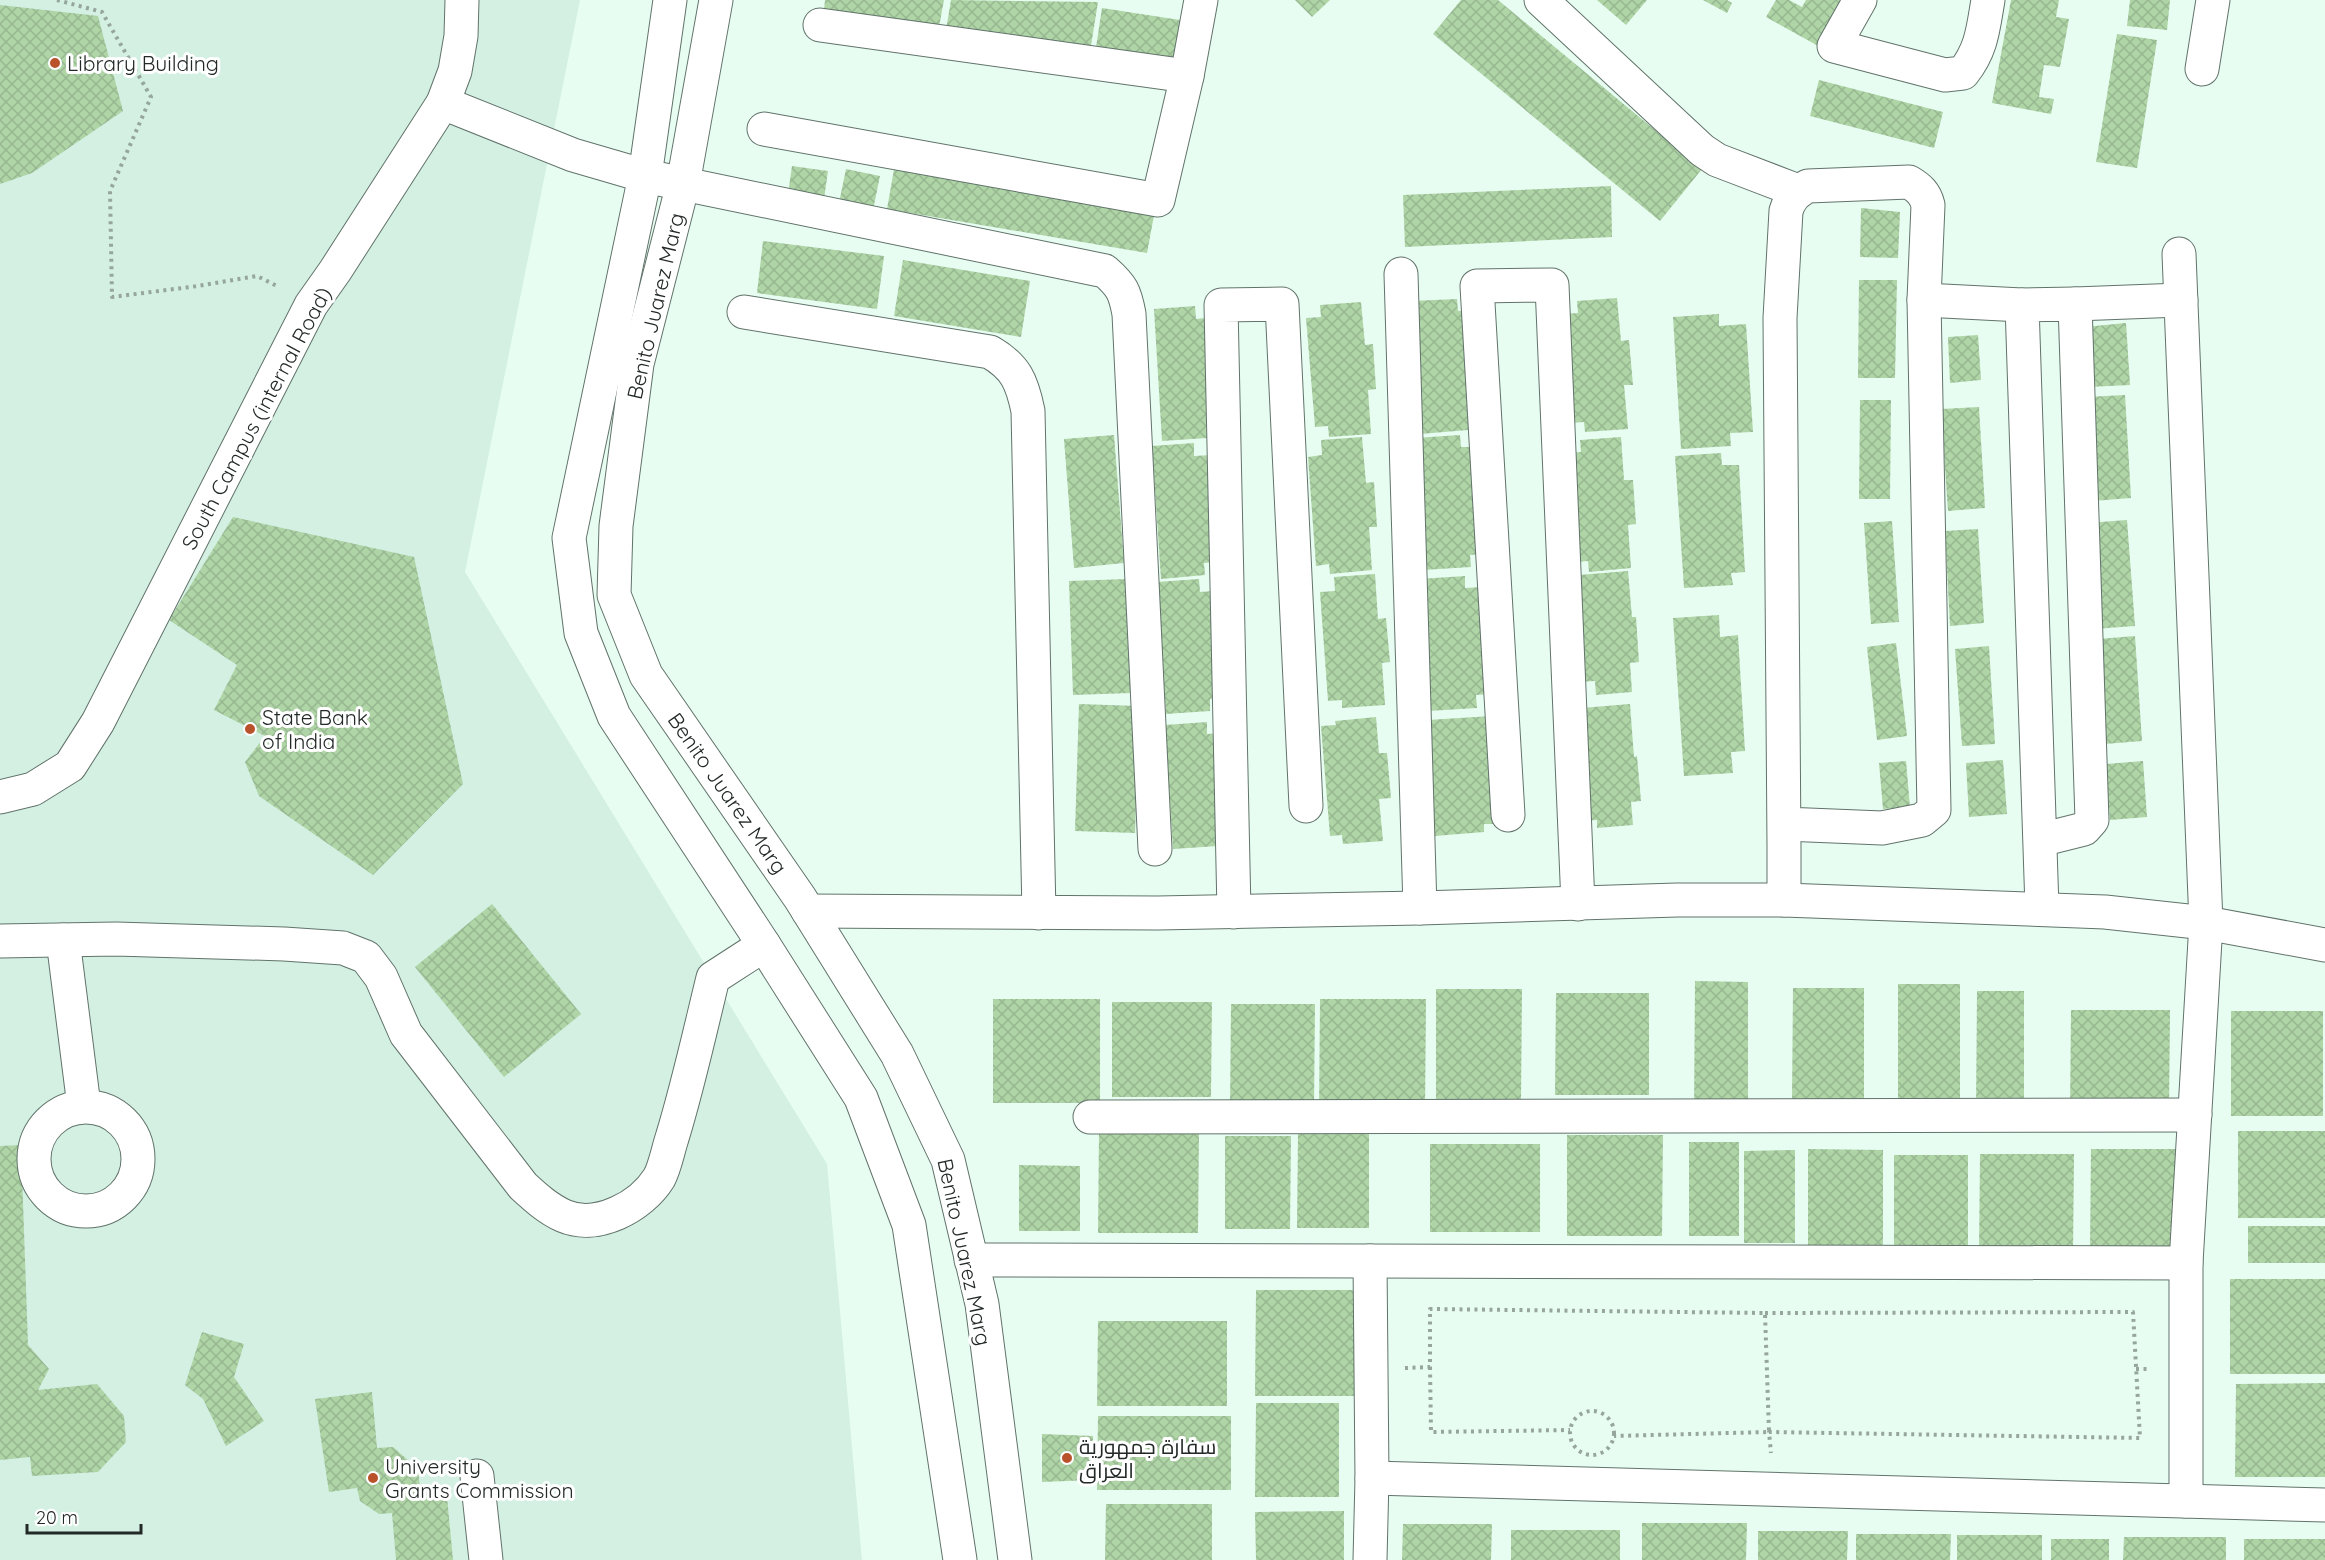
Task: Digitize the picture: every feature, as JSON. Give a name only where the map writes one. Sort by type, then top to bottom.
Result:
[{"type":"street","name":"South Campus (internal Road)","points":[[0,797],[33,789],[70,766],[98,722],[311,304],[335,271],[443,103],[455,70],[461,36],[462,0]]},
{"type":"street","name":"Benito Juarez Marg","points":[[669,0],[645,176],[569,538],[581,633],[614,716],[861,1098],[909,1224],[960,1560]]},
{"type":"street","name":"Benito Juarez Marg","points":[[716,0],[683,184],[637,364],[616,526],[614,595],[646,675],[808,911],[897,1054],[948,1160],[982,1305],[1015,1560]]},
{"type":"street","points":[[764,129],[1158,200],[1187,76],[1201,0]]},
{"type":"street","points":[[1541,0],[1702,150],[1717,160],[1798,191]]},
{"type":"street","points":[[1860,0],[1834,46],[1946,75],[1963,73],[1974,59],[1980,47],[1988,0]]},
{"type":"street","points":[[2202,69],[2213,0]]},
{"type":"street","points":[[820,26],[1187,76]]},
{"type":"street","points":[[443,103],[573,155],[645,176],[1106,271],[1117,281],[1125,293],[1129,314],[1155,849]]},
{"type":"street","points":[[1784,824],[1882,828],[1922,820],[1934,810],[1924,300],[1928,205],[1926,196],[1920,188],[1909,182],[1808,186],[1798,191],[1790,200],[1786,211],[1780,318],[1784,900]]},
{"type":"street","points":[[2179,254],[2206,923],[2186,1263],[2186,1501]]},
{"type":"street","points":[[1401,274],[1420,908]]},
{"type":"street","points":[[1508,815],[1478,286],[1552,285],[1578,904]]},
{"type":"street","points":[[1924,300],[2022,305],[2181,300]]},
{"type":"street","points":[[1234,912],[1221,305],[1282,304],[1306,806]]},
{"type":"street","points":[[2040,840],[2085,829],[2092,820],[2075,304]]},
{"type":"street","points":[[2022,305],[2042,908]]},
{"type":"street","points":[[744,312],[990,352],[1004,360],[1016,373],[1024,392],[1028,411],[1040,912]]},
{"type":"street","points":[[808,911],[1234,912],[1677,900],[1784,900],[2105,912],[2206,923],[2325,945]]},
{"type":"street","points":[[0,941],[116,939],[284,944],[343,948],[366,957],[381,977],[406,1034],[523,1186],[543,1204],[565,1216],[584,1221],[616,1214],[639,1199],[659,1177],[681,1108],[713,978],[764,945]]},
{"type":"street","points":[[63,940],[84,1106]]},
{"type":"street","points":[[1090,1117],[2195,1114]]},
{"type":"street","points":[[971,1260],[2186,1263]]},
{"type":"street","points":[[1370,1560],[1371,1261]]},
{"type":"street","points":[[477,1476],[486,1560]]},
{"type":"street","points":[[1372,1478],[2325,1505]]},
{"type":"path","points":[[57,0],[102,12],[151,97],[110,191],[112,297],[256,276],[311,304]]},
{"type":"path","points":[[1570,1430],[1431,1432],[1430,1309],[1765,1313],[2133,1312],[2140,1438],[1769,1432],[1614,1436]]},
{"type":"path","points":[[1765,1313],[1769,1432]]},
{"type":"path","points":[[1372,1369],[1430,1367]]},
{"type":"path","points":[[1584,1412],[1599,1412],[1611,1422],[1614,1436],[1612,1443],[1602,1453],[1588,1456],[1575,1449],[1570,1430],[1572,1422],[1584,1412]]},
{"type":"shaded area","points":[[0,0],[580,0],[465,572],[827,1164],[862,1560],[0,1560]]},
{"type":"building","points":[[825,0],[944,0],[939,27],[824,10]]},
{"type":"building","points":[[951,0],[1098,2],[1090,52],[946,30]]},
{"type":"building","points":[[1295,0],[1330,0],[1312,17]]},
{"type":"building","points":[[1461,0],[1498,0],[1702,169],[1660,221],[1433,34]]},
{"type":"building","points":[[1597,0],[1647,0],[1626,25]]},
{"type":"building","points":[[1703,0],[1727,0],[1732,3],[1727,13]]},
{"type":"building","points":[[1776,0],[1789,0],[1802,7],[1806,0],[1847,0],[1820,47],[1766,17]]},
{"type":"building","points":[[2011,0],[2059,0],[2056,17],[2069,19],[2060,67],[2044,65],[2039,97],[2054,99],[2051,114],[1992,103]]},
{"type":"building","points":[[2130,0],[2170,0],[2167,30],[2127,26]]},
{"type":"building","name":"Library Building","points":[[0,5],[98,16],[123,111],[32,173],[0,184]]},
{"type":"building","points":[[1102,8],[1180,20],[1173,66],[1095,54]]},
{"type":"building","points":[[2117,34],[2157,40],[2137,168],[2096,162]]},
{"type":"building","points":[[1819,80],[1943,112],[1934,148],[1810,116]]},
{"type":"building","points":[[895,164],[1155,210],[1147,253],[887,209]]},
{"type":"building","points":[[792,166],[828,171],[823,206],[787,201]]},
{"type":"building","points":[[846,169],[880,176],[873,210],[839,203]]},
{"type":"building","points":[[1611,186],[1612,237],[1405,247],[1403,195]]},
{"type":"building","points":[[1861,208],[1900,212],[1898,258],[1860,257]]},
{"type":"building","points":[[763,241],[884,256],[877,309],[757,293]]},
{"type":"building","points":[[903,260],[1030,281],[1021,337],[894,316]]},
{"type":"building","points":[[1859,280],[1897,280],[1895,378],[1858,378]]},
{"type":"building","points":[[1617,298],[1621,341],[1629,340],[1633,385],[1624,385],[1628,429],[1585,432],[1584,422],[1571,423],[1563,314],[1578,313],[1577,301]]},
{"type":"building","points":[[1457,299],[1458,311],[1474,310],[1481,417],[1468,418],[1468,430],[1420,434],[1411,301]]},
{"type":"building","points":[[1361,302],[1365,345],[1373,344],[1376,389],[1368,390],[1371,434],[1329,437],[1328,426],[1315,427],[1306,318],[1321,317],[1320,305]]},
{"type":"building","points":[[1195,306],[1196,319],[1213,317],[1220,425],[1206,426],[1207,438],[1162,441],[1154,309]]},
{"type":"building","points":[[1719,314],[1719,326],[1746,324],[1753,432],[1730,433],[1731,446],[1681,449],[1673,317]]},
{"type":"building","points":[[2126,323],[2130,385],[2088,387],[2084,327]]},
{"type":"building","points":[[1978,335],[1981,380],[1950,383],[1948,337]]},
{"type":"building","points":[[2125,395],[2131,498],[2093,501],[2086,397]]},
{"type":"building","points":[[1860,400],[1891,400],[1890,499],[1859,499]]},
{"type":"building","points":[[1979,407],[1985,508],[1948,511],[1941,409]]},
{"type":"building","points":[[1114,435],[1124,563],[1074,568],[1064,439]]},
{"type":"building","points":[[1460,435],[1461,447],[1478,447],[1484,554],[1470,555],[1471,567],[1423,570],[1415,438]]},
{"type":"building","points":[[1362,437],[1366,483],[1374,482],[1377,527],[1369,527],[1372,570],[1330,574],[1329,564],[1316,566],[1308,457],[1322,455],[1321,440]]},
{"type":"building","points":[[1621,437],[1624,480],[1633,480],[1636,524],[1628,525],[1631,568],[1589,572],[1588,561],[1575,562],[1566,453],[1581,452],[1580,440]]},
{"type":"building","points":[[1194,443],[1194,456],[1212,455],[1218,562],[1204,563],[1205,575],[1161,579],[1152,446]]},
{"type":"building","points":[[1721,453],[1722,465],[1739,465],[1745,572],[1731,573],[1733,585],[1684,588],[1675,456]]},
{"type":"building","points":[[233,517],[414,557],[463,784],[373,875],[259,796],[245,762],[265,736],[214,710],[237,665],[169,620]]},
{"type":"building","points":[[2127,520],[2135,626],[2094,629],[2087,523]]},
{"type":"building","points":[[1892,521],[1899,622],[1871,624],[1864,523]]},
{"type":"building","points":[[1978,529],[1984,623],[1950,626],[1945,531]]},
{"type":"building","points":[[1628,571],[1632,617],[1636,617],[1639,662],[1630,663],[1632,692],[1596,695],[1595,681],[1579,682],[1579,575]]},
{"type":"building","points":[[1375,574],[1378,619],[1386,618],[1390,662],[1382,663],[1385,705],[1342,708],[1342,700],[1328,701],[1320,592],[1335,591],[1334,577]]},
{"type":"building","points":[[1465,576],[1465,588],[1483,587],[1490,694],[1476,695],[1477,708],[1428,711],[1419,579]]},
{"type":"building","points":[[1127,579],[1131,693],[1073,695],[1069,581]]},
{"type":"building","points":[[1199,579],[1200,592],[1213,591],[1220,698],[1210,699],[1210,711],[1166,714],[1157,582]]},
{"type":"building","points":[[1719,615],[1720,637],[1738,635],[1745,751],[1731,752],[1733,773],[1684,776],[1673,618]]},
{"type":"building","points":[[2135,636],[2142,741],[2105,744],[2098,639]]},
{"type":"building","points":[[1896,643],[1907,736],[1877,740],[1867,647]]},
{"type":"building","points":[[1989,646],[1995,744],[1962,746],[1955,649]]},
{"type":"building","points":[[1079,704],[1139,706],[1135,833],[1075,831]]},
{"type":"building","points":[[1630,704],[1634,757],[1637,756],[1641,801],[1631,802],[1633,825],[1597,828],[1597,820],[1585,821],[1581,708]]},
{"type":"building","points":[[1491,716],[1497,824],[1484,824],[1484,832],[1435,836],[1428,720]]},
{"type":"building","points":[[1376,717],[1379,753],[1387,753],[1391,798],[1379,799],[1383,841],[1343,844],[1342,835],[1330,836],[1321,726],[1336,725],[1335,721]]},
{"type":"building","points":[[1207,722],[1207,734],[1225,733],[1218,846],[1173,849],[1165,725]]},
{"type":"building","points":[[2003,760],[2007,814],[1969,817],[1966,763]]},
{"type":"building","points":[[1906,761],[1910,807],[1883,809],[1879,763]]},
{"type":"building","points":[[2143,761],[2147,817],[2110,820],[2106,764]]},
{"type":"building","points":[[492,904],[581,1014],[504,1077],[415,967]]},
{"type":"building","points":[[1695,981],[1748,982],[1748,1114],[1694,1114]]},
{"type":"building","points":[[1898,984],[1960,984],[1960,1098],[1898,1098]]},
{"type":"building","points":[[1793,988],[1864,988],[1864,1106],[1792,1105]]},
{"type":"building","points":[[1436,989],[1522,989],[1521,1100],[1436,1100]]},
{"type":"building","points":[[1977,991],[2024,991],[2024,1114],[1976,1114]]},
{"type":"building","points":[[1556,993],[1649,993],[1649,1095],[1555,1095]]},
{"type":"building","points":[[993,999],[1100,999],[1100,1103],[993,1103]]},
{"type":"building","points":[[1320,999],[1426,999],[1425,1113],[1319,1113]]},
{"type":"building","points":[[1112,1002],[1212,1002],[1211,1097],[1112,1097]]},
{"type":"building","points":[[1231,1004],[1315,1004],[1314,1108],[1230,1108]]},
{"type":"building","points":[[2071,1010],[2170,1010],[2169,1112],[2070,1112]]},
{"type":"building","points":[[2231,1011],[2323,1011],[2323,1116],[2231,1116]]},
{"type":"building","points":[[1099,1131],[1199,1131],[1198,1233],[1098,1233]]},
{"type":"building","points":[[2238,1131],[2325,1131],[2325,1218],[2238,1218]]},
{"type":"building","points":[[1298,1132],[1369,1132],[1369,1228],[1297,1228]]},
{"type":"building","points":[[1567,1135],[1663,1135],[1662,1236],[1567,1236]]},
{"type":"building","points":[[1225,1136],[1291,1136],[1290,1229],[1225,1229]]},
{"type":"building","points":[[1689,1142],[1739,1142],[1739,1236],[1689,1236]]},
{"type":"building","points":[[1430,1144],[1540,1144],[1540,1232],[1430,1232]]},
{"type":"building","points":[[21,1145],[28,1345],[49,1369],[38,1390],[97,1384],[124,1416],[126,1442],[98,1472],[32,1476],[30,1457],[0,1460],[0,1146]]},
{"type":"building","points":[[1808,1149],[1883,1150],[1883,1260],[1808,1261]]},
{"type":"building","points":[[2091,1149],[2177,1149],[2176,1254],[2090,1254]]},
{"type":"building","points":[[1795,1150],[1795,1243],[1744,1243],[1744,1151]]},
{"type":"building","points":[[1980,1154],[2074,1154],[2073,1253],[1979,1252]]},
{"type":"building","points":[[1894,1155],[1968,1155],[1968,1251],[1894,1251]]},
{"type":"building","points":[[1019,1165],[1080,1166],[1080,1231],[1019,1231]]},
{"type":"building","points":[[2248,1226],[2325,1226],[2325,1263],[2248,1263]]},
{"type":"building","points":[[2230,1279],[2325,1279],[2325,1374],[2230,1374]]},
{"type":"building","points":[[1256,1290],[1355,1290],[1354,1396],[1255,1396]]},
{"type":"building","points":[[1098,1321],[1227,1321],[1227,1406],[1097,1406]]},
{"type":"building","points":[[202,1332],[244,1344],[234,1377],[264,1421],[226,1446],[203,1399],[185,1385]]},
{"type":"building","points":[[2325,1383],[2325,1477],[2235,1477],[2236,1384]]},
{"type":"building","name":"University Grants Commission","points":[[372,1392],[377,1448],[393,1447],[418,1469],[420,1488],[446,1486],[453,1560],[396,1560],[392,1513],[379,1514],[360,1501],[357,1488],[329,1492],[315,1399]]},
{"type":"building","points":[[1256,1403],[1339,1403],[1339,1497],[1255,1497]]},
{"type":"building","points":[[1098,1416],[1231,1416],[1231,1490],[1097,1490]]},
{"type":"building","name":"سفارة جمهورية العراق","points":[[1042,1434],[1093,1436],[1092,1480],[1042,1482]]},
{"type":"building","points":[[1106,1504],[1212,1504],[1212,1560],[1105,1560]]},
{"type":"building","points":[[1344,1511],[1344,1560],[1256,1560],[1255,1512]]},
{"type":"building","points":[[1642,1523],[1747,1523],[1746,1560],[1642,1560]]},
{"type":"building","points":[[1403,1524],[1492,1524],[1491,1560],[1402,1560]]},
{"type":"building","points":[[1511,1530],[1620,1530],[1620,1560],[1511,1560]]},
{"type":"building","points":[[1758,1531],[1848,1531],[1847,1560],[1758,1560]]},
{"type":"building","points":[[1856,1534],[1951,1534],[1950,1560],[1856,1560]]},
{"type":"building","points":[[1957,1535],[2042,1535],[2042,1560],[1957,1560]]},
{"type":"building","points":[[2124,1537],[2226,1537],[2226,1560],[2123,1560]]},
{"type":"building","points":[[2051,1539],[2109,1539],[2109,1560],[2051,1560]]},
{"type":"building","points":[[2244,1539],[2325,1539],[2325,1560],[2244,1560]]},
{"type":"place","name":"Library Building","points":[[55,63]]},
{"type":"place","name":"State Bank of India","points":[[250,729]]},
{"type":"place","name":"سفارة جمهورية العراق","points":[[1067,1458]]},
{"type":"place","name":"University Grants Commission","points":[[373,1478]]}]
